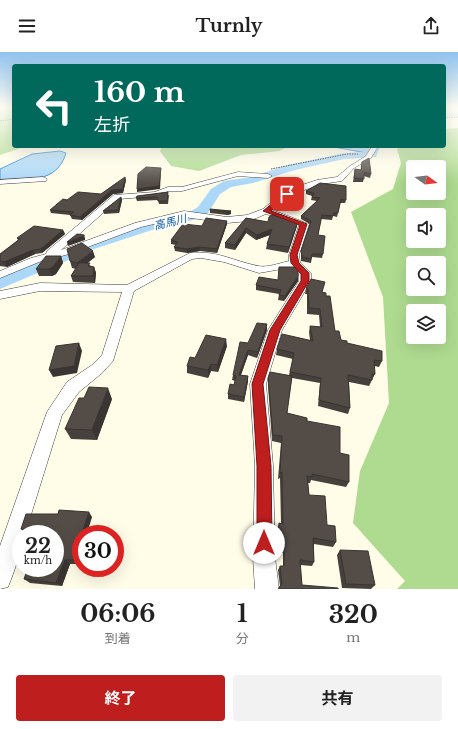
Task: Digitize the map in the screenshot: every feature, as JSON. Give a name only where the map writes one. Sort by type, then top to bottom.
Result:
[{"type":"street","points":[[0,275],[48,255],[65,252],[138,225],[184,214],[194,214],[222,220],[243,220],[266,211],[287,194],[296,190],[320,182],[339,179],[352,167],[370,155],[374,148]]},
{"type":"street","points":[[48,255],[118,197],[156,194],[168,189],[182,189],[225,176],[254,174],[268,176]]},
{"type":"street","points":[[0,182],[43,178]]},
{"type":"street","points":[[266,211],[304,224],[294,255],[295,263],[305,273],[305,281],[275,330],[258,384],[264,466],[264,558],[267,589]]},
{"type":"street","points":[[0,295],[40,287],[129,289],[190,256],[201,255],[226,259],[259,270],[295,263]]},
{"type":"street","points":[[0,579],[55,412],[72,388],[97,369],[108,357],[129,289]]},
{"type":"path","points":[[254,174],[292,164],[347,154],[370,155]]},
{"type":"green space","points":[[0,133],[12,133],[12,148],[21,148],[0,155]]},
{"type":"green space","points":[[446,133],[458,133],[458,589],[397,589],[405,581],[353,523],[360,471],[389,403],[383,297],[351,212],[393,189],[401,163],[397,149],[446,148]]},
{"type":"green space","points":[[161,148],[286,148],[279,151],[241,155],[199,171],[171,166],[160,151]]},
{"type":"water","points":[[339,148],[371,148],[367,153]]},
{"type":"water","points":[[60,151],[66,153],[62,163],[56,170],[48,175],[40,178],[0,181],[0,169],[32,154]]},
{"type":"building","points":[[369,158],[371,174],[364,172],[364,179],[354,178],[355,169],[361,170],[362,162]]},
{"type":"building","points":[[146,167],[161,168],[159,186],[137,189],[138,174]]},
{"type":"building","points":[[125,177],[123,189],[112,190],[80,217],[70,215],[74,212],[50,210],[63,199],[67,200],[78,192],[101,194]]},
{"type":"building","points":[[320,183],[346,186],[346,200],[341,199],[338,213],[334,213],[333,216],[322,215],[318,235],[325,236],[323,254],[312,254],[311,259],[302,257],[301,251],[311,221],[301,216],[320,198],[312,197],[314,193],[306,191]]},
{"type":"building","points":[[168,192],[167,201],[158,201],[157,197],[136,198],[137,196]]},
{"type":"building","points":[[121,197],[118,210],[103,211]]},
{"type":"building","points":[[210,209],[231,211],[227,212]]},
{"type":"building","points":[[273,214],[298,221],[289,247],[267,244],[272,229],[257,235],[246,228],[235,245],[225,243],[246,218],[268,222],[269,217]]},
{"type":"building","points":[[206,218],[227,221],[217,249],[199,247],[187,249],[174,247],[178,242],[171,240],[183,224],[202,226]]},
{"type":"building","points":[[34,226],[63,230],[41,249],[33,250],[4,262],[0,261],[0,254],[20,239],[17,238]]},
{"type":"building","points":[[77,234],[84,236],[67,242]]},
{"type":"building","points":[[82,243],[93,251],[77,263],[70,261],[67,249]]},
{"type":"building","points":[[46,256],[61,256],[53,267],[49,269],[36,269]]},
{"type":"building","points":[[79,263],[90,263],[88,266],[94,267],[93,276],[71,276]]},
{"type":"building","points":[[279,267],[296,267],[298,270],[298,276],[285,296],[279,295],[281,290],[256,285],[259,277],[278,280]]},
{"type":"building","points":[[311,279],[325,282],[322,292],[326,293],[326,296],[330,296],[335,331],[339,331],[341,340],[347,341],[347,343],[382,351],[382,361],[374,360],[375,374],[372,374],[372,380],[348,375],[350,408],[319,400],[321,378],[290,372],[294,353],[277,349],[282,334],[313,341],[310,326],[322,327],[320,309],[309,308],[308,289],[306,288]]},
{"type":"building","points":[[257,323],[267,324],[258,352],[248,350],[239,375],[248,376],[244,397],[228,394],[230,384],[234,385],[236,376],[233,375],[240,342],[248,343]]},
{"type":"building","points":[[206,335],[226,339],[217,365],[211,364],[208,370],[187,366],[190,357],[195,358]]},
{"type":"building","points":[[79,343],[74,366],[49,370],[56,346]]},
{"type":"building","points":[[270,372],[292,376],[287,413],[307,418],[307,421],[340,427],[340,453],[349,455],[349,482],[312,474],[312,477],[307,476],[309,495],[325,496],[327,525],[335,526],[336,542],[313,538],[314,562],[300,560],[302,585],[338,589],[279,589],[282,585],[280,566],[284,566],[284,548],[279,547],[279,523],[283,524],[282,472],[280,473],[282,436],[273,435],[268,378]]},
{"type":"building","points":[[89,387],[108,388],[92,430],[65,429],[79,398],[84,398]]},
{"type":"building","points":[[59,510],[89,512],[85,525],[72,525],[72,560],[65,560],[64,563],[64,525],[22,525],[26,514],[58,514]]},
{"type":"building","points":[[340,550],[368,551],[375,585],[346,584]]},
{"type":"building","points":[[25,577],[58,577],[56,583],[24,579]]},
{"type":"waterway","name":"高馬川","points":[[0,284],[89,246],[158,223],[192,216],[203,210],[215,192],[228,184],[253,180],[292,167],[344,156],[372,155],[374,148]]},
{"type":"route","points":[[264,543],[264,466],[258,384],[275,330],[305,281],[305,273],[295,263],[294,255],[304,224],[266,211],[287,194]]}]
